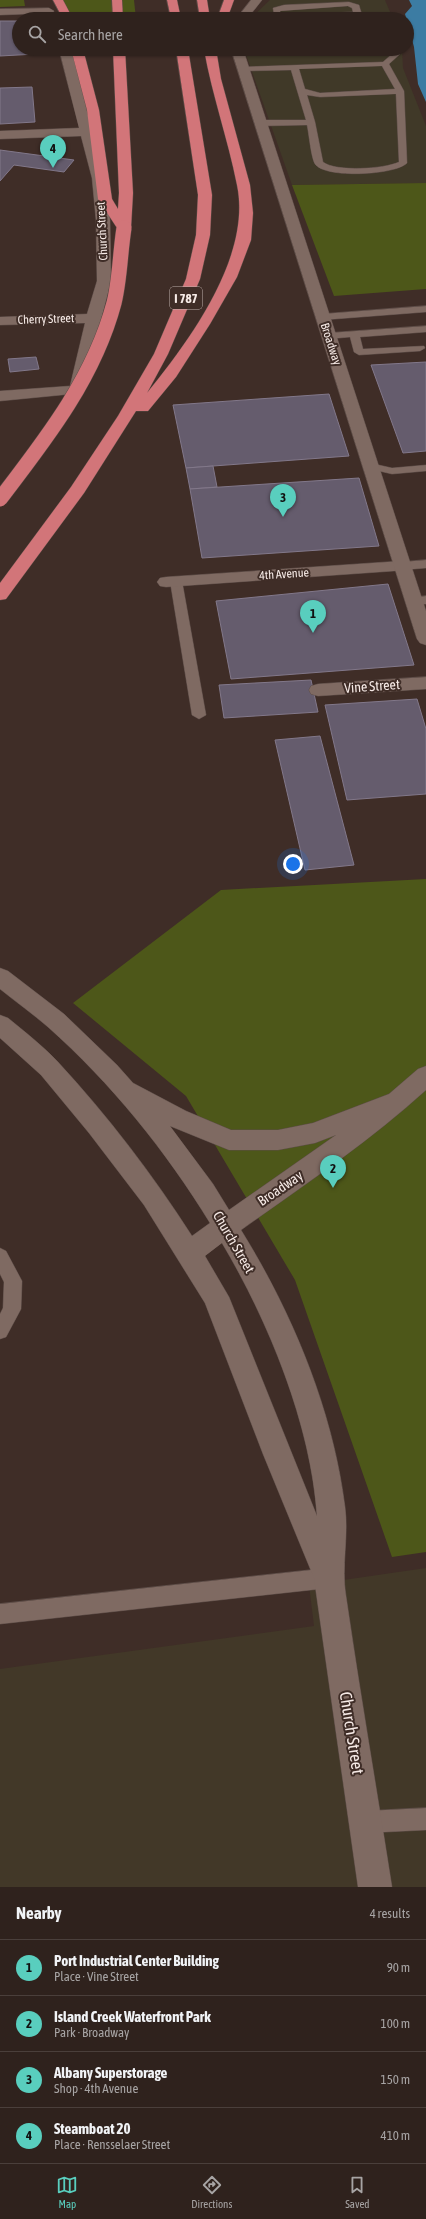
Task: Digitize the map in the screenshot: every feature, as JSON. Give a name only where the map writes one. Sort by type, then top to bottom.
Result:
[{"type":"highway","points":[[58,0],[65,12]]},
{"type":"highway","points":[[68,0],[69,12]]},
{"type":"highway","points":[[172,0],[175,12]]},
{"type":"highway","points":[[202,0],[204,12]]},
{"type":"highway","points":[[225,12],[229,0]]},
{"type":"highway","points":[[117,2],[118,12]]},
{"type":"highway","points":[[79,56],[93,110],[105,199],[124,228]]},
{"type":"highway","points":[[0,499],[66,409],[96,353],[114,303],[124,228],[126,193],[119,56]]},
{"type":"highway","name":"I 787","points":[[0,595],[44,537],[109,444],[161,354],[184,304],[195,272],[203,235],[205,195],[191,97],[183,56]]},
{"type":"highway","points":[[191,56],[191,97]]},
{"type":"highway","points":[[109,444],[160,388],[180,362],[220,296],[240,255],[247,221],[247,202],[211,56]]},
{"type":"highway","points":[[216,56],[216,79]]},
{"type":"street","points":[[44,0],[50,12]]},
{"type":"street","points":[[246,12],[257,0]]},
{"type":"street","points":[[0,12],[12,13]]},
{"type":"street","name":"Church Street","points":[[0,396],[77,390],[93,318],[104,281],[103,220],[98,178],[84,132],[67,56]]},
{"type":"street","name":"Broadway","points":[[239,56],[402,566],[420,601],[426,639]]},
{"type":"street","points":[[0,135],[84,132]]},
{"type":"street","name":"Cherry Street","points":[[0,321],[93,318]]},
{"type":"street","name":"4th Avenue","points":[[171,582],[402,566]]},
{"type":"street","name":"Vine Street","points":[[318,690],[426,683]]},
{"type":"street","name":"Church Street","points":[[0,977],[67,1029],[121,1086],[164,1137],[227,1225],[276,1319],[307,1399],[324,1464],[332,1521],[329,1578],[375,1887]]},
{"type":"street","name":"Church Street","points":[[0,1024],[49,1068],[98,1126],[153,1197],[216,1298],[277,1454],[329,1578]]},
{"type":"street","name":"Broadway","points":[[189,1253],[307,1170],[400,1100],[426,1076]]},
{"type":"street","points":[[121,1086],[177,1118],[229,1140],[278,1140],[315,1133],[400,1100]]},
{"type":"lane","points":[[277,12],[276,10],[284,7],[349,4],[356,7],[357,12]]},
{"type":"lane","points":[[242,69],[385,64],[394,56]]},
{"type":"lane","points":[[294,67],[311,122],[319,163],[325,168],[332,170],[387,169],[398,167],[403,163],[400,91],[385,64]]},
{"type":"lane","points":[[301,91],[320,95],[400,91]]},
{"type":"lane","points":[[260,123],[311,122]]},
{"type":"lane","points":[[322,317],[426,309]]},
{"type":"lane","points":[[328,336],[426,329]]},
{"type":"lane","points":[[354,334],[359,352],[420,348]]},
{"type":"lane","points":[[370,466],[392,471],[426,468]]},
{"type":"lane","points":[[402,566],[426,564]]},
{"type":"lane","points":[[171,582],[199,716]]},
{"type":"lane","points":[[0,1256],[13,1281],[12,1309],[0,1331]]},
{"type":"lane","points":[[0,1614],[329,1578]]},
{"type":"lane","points":[[366,1822],[426,1819]]},
{"type":"shaded area","points":[[270,0],[385,0],[390,12],[257,12]]},
{"type":"shaded area","points":[[246,56],[402,56],[403,68],[426,126],[426,183],[292,185]]},
{"type":"shaded area","points":[[426,1568],[426,1887],[0,1887],[0,1669],[314,1626],[309,1585]]},
{"type":"green space","points":[[0,0],[24,0],[25,6],[0,7]]},
{"type":"green space","points":[[57,0],[134,0],[135,12],[62,12]]},
{"type":"green space","points":[[426,183],[426,289],[334,296],[292,185]]},
{"type":"green space","points":[[426,879],[426,1552],[392,1557],[295,1280],[186,1096],[73,1003],[221,890]]},
{"type":"water","points":[[409,0],[426,0],[426,102],[418,84],[414,47],[414,12],[407,12],[412,6]]},
{"type":"building","points":[[0,21],[12,21],[12,55],[0,56]]},
{"type":"building","points":[[32,87],[35,122],[0,124],[0,88]]},
{"type":"building","points":[[0,150],[74,160],[64,172],[14,165],[0,181]]},
{"type":"building","points":[[36,357],[39,369],[10,372],[8,359]]},
{"type":"building","points":[[426,362],[426,451],[403,453],[371,365]]},
{"type":"building","points":[[329,394],[349,456],[186,468],[173,405]]},
{"type":"building","points":[[213,466],[217,487],[190,489],[186,468]]},
{"type":"building","points":[[359,478],[379,546],[202,558],[190,489]]},
{"type":"building","points":[[388,584],[414,665],[231,679],[216,601]]},
{"type":"building","points":[[311,680],[318,712],[224,718],[219,685]]},
{"type":"building","points":[[417,699],[426,729],[426,794],[347,800],[325,705]]},
{"type":"building","points":[[320,736],[354,865],[305,870],[275,740]]},
{"type":"place","name":"Steamboat 20","points":[[53,168]]},
{"type":"place","name":"Albany Superstorage","points":[[283,517]]},
{"type":"place","name":"Port Industrial Center Building","points":[[313,633]]},
{"type":"place","name":"Island Creek Waterfront Park","points":[[333,1188]]}]
